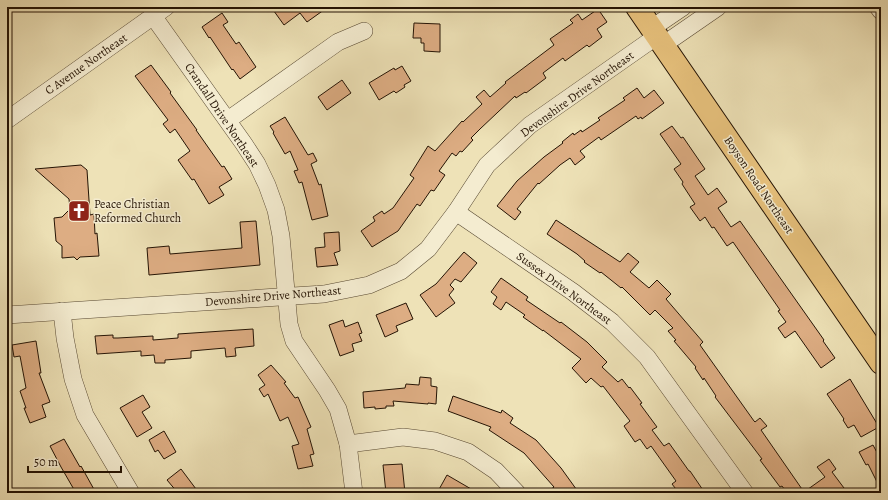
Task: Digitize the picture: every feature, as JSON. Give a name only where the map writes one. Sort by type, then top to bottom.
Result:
[{"type":"main road","name":"Boyson Road Northeast","points":[[637,7],[881,363]]},
{"type":"street","name":"Devonshire Drive Northeast","points":[[658,36],[683,7]]},
{"type":"street","name":"Devonshire Drive Northeast","points":[[7,315],[324,294],[369,285],[402,271],[428,249],[456,212],[487,165],[530,125],[658,36],[718,7]]},
{"type":"street","points":[[878,7],[881,11]]},
{"type":"street","name":"Crandall Drive Northeast","points":[[160,12],[256,164],[267,185],[276,210],[281,236],[289,324],[294,341],[338,409],[348,444],[354,493]]},
{"type":"street","name":"C Avenue Northeast","points":[[7,120],[160,12]]},
{"type":"street","points":[[228,120],[338,42],[364,31]]},
{"type":"street","name":"Sussex Drive Northeast","points":[[456,212],[573,292],[612,322],[647,357],[745,493]]},
{"type":"street","points":[[62,311],[65,338],[73,380],[85,415],[132,493]]},
{"type":"street","points":[[348,444],[403,437],[435,441],[468,452],[496,471],[517,493]]},
{"type":"building","points":[[271,7],[328,7],[307,22],[300,13],[284,25]]},
{"type":"building","points":[[598,9],[607,22],[597,29],[602,37],[589,47],[587,45],[565,61],[563,58],[543,73],[546,78],[526,93],[525,92],[516,98],[515,96],[471,138],[473,140],[462,152],[460,151],[456,156],[452,153],[439,171],[445,175],[434,191],[431,190],[420,206],[417,204],[398,231],[372,247],[361,231],[375,221],[373,217],[382,211],[384,214],[393,208],[414,178],[410,175],[428,146],[435,151],[462,121],[463,122],[482,104],[476,97],[484,90],[490,97],[506,83],[505,82],[554,45],[550,39],[573,23],[570,20],[578,14],[582,20]]},
{"type":"building","points":[[222,13],[228,22],[223,25],[236,44],[239,42],[256,67],[240,79],[202,27]]},
{"type":"building","points":[[414,23],[440,24],[440,52],[424,51],[424,43],[421,43],[421,38],[413,38]]},
{"type":"building","points":[[151,65],[222,167],[224,166],[232,179],[219,187],[224,195],[209,204],[194,179],[192,180],[178,160],[190,151],[175,129],[170,133],[163,124],[168,120],[135,76]]},
{"type":"building","points":[[402,66],[411,81],[404,85],[405,87],[396,93],[394,91],[379,100],[369,83],[394,68],[395,70]]},
{"type":"building","points":[[342,80],[351,93],[327,110],[318,97]]},
{"type":"building","points":[[637,88],[644,98],[654,90],[664,103],[642,119],[641,117],[638,119],[636,116],[601,140],[599,137],[580,151],[585,157],[575,165],[570,158],[560,165],[539,184],[538,183],[517,209],[521,212],[515,220],[497,206],[517,181],[544,157],[563,143],[562,142],[573,133],[574,135],[581,130],[582,132],[600,120],[598,118],[625,100],[623,98]]},
{"type":"building","points":[[285,117],[308,155],[313,153],[317,161],[311,164],[319,185],[321,184],[328,216],[312,220],[302,182],[299,183],[294,171],[298,170],[290,151],[285,154],[273,133],[274,132],[270,126]]},
{"type":"building","points":[[672,126],[681,138],[683,137],[705,169],[695,176],[708,195],[717,188],[727,202],[718,208],[731,227],[740,221],[824,340],[823,341],[835,358],[821,368],[795,331],[785,338],[778,328],[786,322],[778,311],[780,310],[733,242],[727,246],[705,217],[700,221],[690,207],[695,204],[674,169],[681,164],[660,134]]},
{"type":"building","name":"Peace Christian Reformed Church","points":[[81,165],[87,170],[90,215],[94,214],[95,234],[97,233],[99,256],[80,257],[77,260],[74,257],[62,258],[62,246],[56,241],[54,218],[62,217],[70,209],[69,199],[35,169]]},
{"type":"building","points":[[556,220],[620,262],[628,253],[639,262],[630,272],[649,288],[657,280],[671,294],[666,299],[703,342],[700,345],[754,421],[755,422],[760,418],[767,426],[761,430],[804,492],[825,477],[817,467],[829,459],[836,469],[832,472],[844,488],[837,493],[787,493],[782,486],[780,487],[760,460],[762,459],[715,397],[716,396],[704,378],[703,380],[695,368],[696,367],[674,341],[676,340],[668,331],[673,328],[655,310],[650,315],[622,287],[621,288],[601,272],[600,273],[584,262],[585,261],[577,254],[547,234]]},
{"type":"building","points":[[256,221],[260,265],[149,275],[147,248],[169,246],[170,254],[242,248],[240,222]]},
{"type":"building","points":[[339,232],[340,251],[334,253],[338,265],[317,267],[315,248],[325,247],[324,233]]},
{"type":"building","points":[[464,252],[477,263],[461,282],[455,279],[450,285],[454,289],[449,295],[455,303],[436,317],[420,295],[436,284]]},
{"type":"building","points":[[501,278],[528,297],[526,300],[560,323],[561,322],[587,342],[607,362],[602,367],[618,382],[622,379],[629,388],[630,387],[642,403],[640,404],[657,427],[652,430],[664,446],[669,443],[705,493],[679,493],[672,484],[676,481],[651,446],[647,449],[640,439],[635,442],[624,426],[630,421],[603,386],[601,387],[591,378],[586,383],[572,368],[581,359],[543,330],[523,317],[525,315],[506,302],[501,310],[493,304],[497,297],[491,292]]},
{"type":"building","points":[[406,303],[413,319],[396,326],[398,331],[385,337],[376,315]]},
{"type":"building","points":[[343,320],[345,327],[358,322],[362,333],[359,334],[362,341],[352,344],[354,351],[340,356],[329,325]]},
{"type":"building","points":[[253,329],[254,346],[235,348],[236,356],[226,357],[225,348],[191,351],[191,358],[165,360],[165,363],[155,363],[154,355],[141,356],[141,351],[97,354],[95,336],[113,335],[113,338],[118,338],[153,336],[153,340],[178,338],[178,334]]},
{"type":"building","points":[[36,341],[41,373],[39,373],[50,402],[42,405],[46,417],[30,423],[24,408],[26,408],[20,391],[26,388],[20,356],[14,357],[12,345]]},
{"type":"building","points":[[271,365],[286,382],[284,383],[295,398],[298,397],[311,427],[307,429],[314,454],[310,455],[313,466],[298,469],[292,446],[299,444],[288,417],[280,421],[268,394],[264,397],[259,389],[265,385],[258,375]]},
{"type":"building","points":[[420,377],[431,378],[431,386],[437,387],[436,404],[393,401],[394,406],[386,406],[386,408],[364,408],[363,392],[405,388],[406,384],[419,385]]},
{"type":"building","points":[[850,379],[879,427],[861,437],[854,425],[848,428],[843,420],[844,419],[827,394]]},
{"type":"building","points":[[143,395],[150,407],[142,412],[152,428],[137,437],[120,408]]},
{"type":"building","points":[[453,396],[501,413],[502,410],[513,418],[510,423],[536,440],[561,468],[579,493],[546,493],[554,487],[524,453],[489,430],[491,427],[448,411]]},
{"type":"building","points":[[164,431],[176,452],[164,459],[158,450],[155,452],[149,440]]},
{"type":"building","points":[[64,439],[96,493],[76,493],[50,446]]},
{"type":"building","points":[[873,445],[881,460],[881,490],[868,464],[866,465],[859,452]]},
{"type":"building","points":[[402,464],[405,493],[386,493],[383,465]]},
{"type":"building","points":[[181,469],[199,493],[178,493],[167,480]]},
{"type":"building","points":[[447,475],[478,493],[437,493]]},
{"type":"place","name":"Peace Christian Reformed Church","points":[[79,211]]}]
